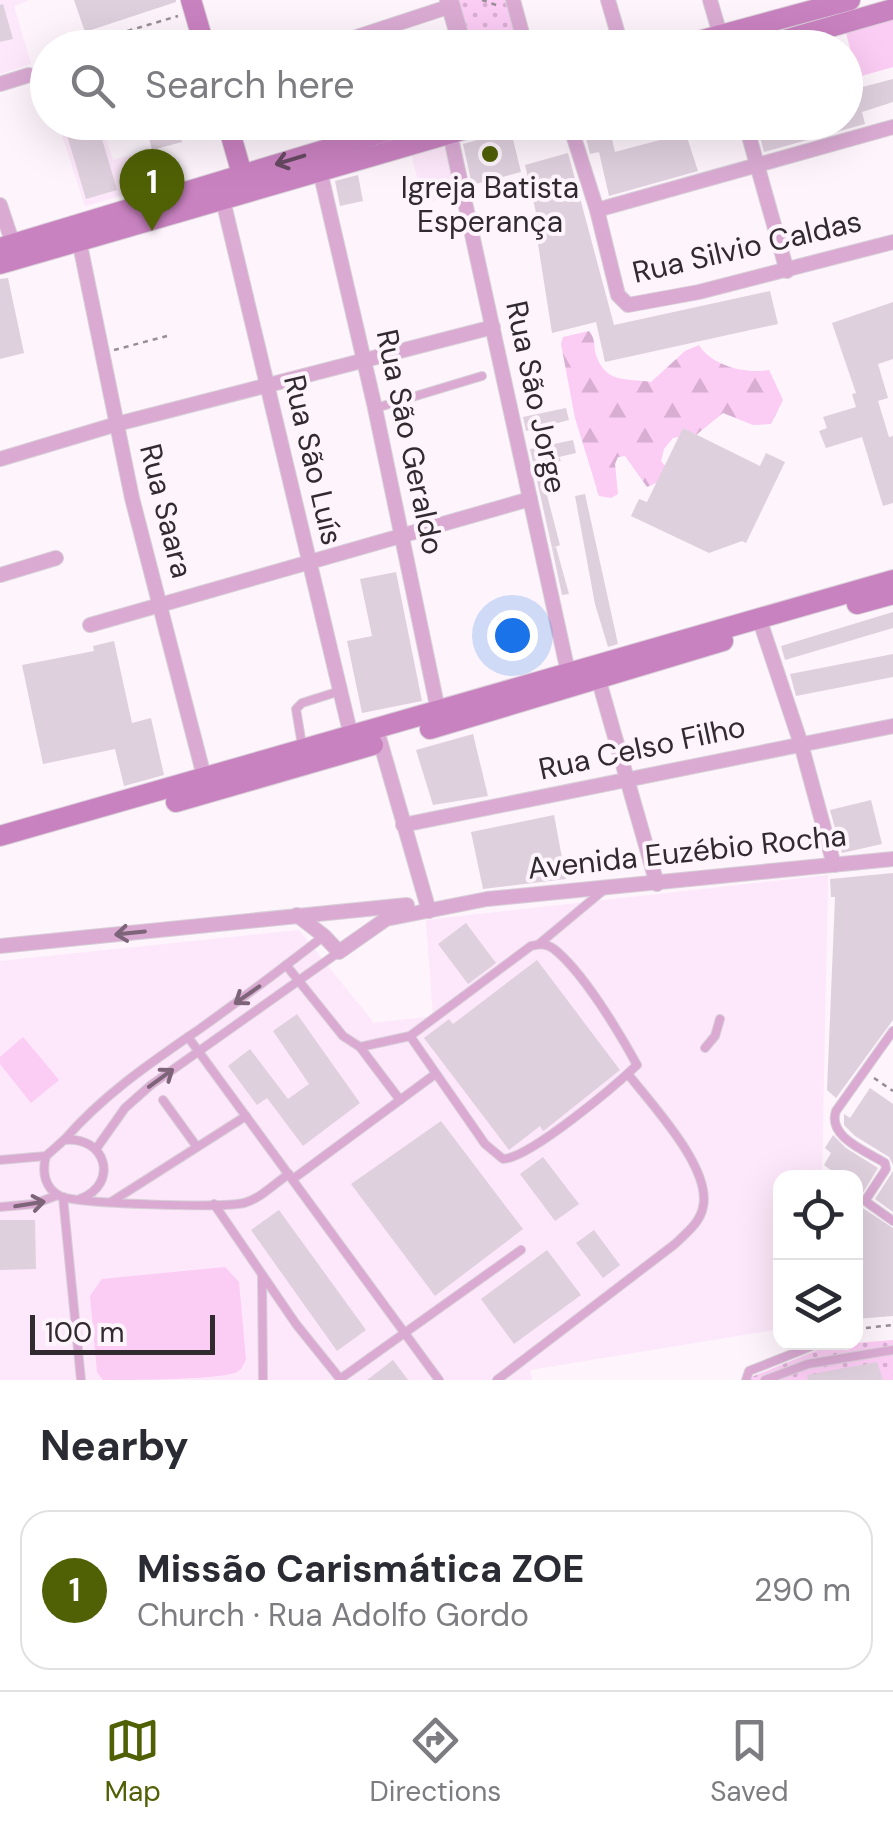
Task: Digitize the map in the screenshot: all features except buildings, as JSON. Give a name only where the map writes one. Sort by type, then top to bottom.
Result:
[{"type":"main road","points":[[758,30],[850,0]]},
{"type":"main road","points":[[786,30],[814,13],[893,9]]},
{"type":"main road","points":[[233,140],[245,183]]},
{"type":"main road","points":[[6,246],[245,183],[366,140]]},
{"type":"main road","points":[[245,183],[320,170],[428,140]]},
{"type":"main road","points":[[0,264],[220,190]]},
{"type":"main road","points":[[0,850],[62,826],[440,719],[760,624],[893,580]]},
{"type":"main road","points":[[760,624],[893,594]]},
{"type":"main road","points":[[440,719],[568,672],[597,671]]},
{"type":"main road","points":[[0,836],[62,826]]},
{"type":"street","points":[[608,0],[617,30]]},
{"type":"street","points":[[710,0],[719,30]]},
{"type":"street","points":[[374,30],[450,3],[458,30]]},
{"type":"street","points":[[508,4],[519,30]]},
{"type":"street","points":[[0,84],[30,75]]},
{"type":"street","points":[[863,136],[893,128]]},
{"type":"street","name":"Rua São Jorge","points":[[451,140],[568,672]]},
{"type":"street","points":[[575,140],[597,210],[847,140]]},
{"type":"street","points":[[749,140],[787,271]]},
{"type":"street","name":"Rua São Geraldo","points":[[320,170],[376,408],[440,719]]},
{"type":"street","name":"Rua São Luís","points":[[220,190],[353,744]]},
{"type":"street","points":[[0,205],[6,246]]},
{"type":"street","name":"Rua Silvio Caldas","points":[[597,210],[618,294],[624,303],[632,305],[787,271],[893,242]]},
{"type":"street","name":"Rua Saara","points":[[79,240],[132,498],[207,786]]},
{"type":"street","points":[[0,459],[117,424],[492,327]]},
{"type":"street","points":[[90,625],[530,499]]},
{"type":"street","points":[[0,575],[56,558]]},
{"type":"street","points":[[760,624],[801,744],[834,865]]},
{"type":"street","points":[[597,671],[658,884]]},
{"type":"street","name":"Rua Celso Filho","points":[[403,825],[893,726]]},
{"type":"street","points":[[379,736],[428,907]]},
{"type":"street","name":"Avenida Euzébio Rocha","points":[[0,946],[296,914],[428,907],[893,859]]},
{"type":"street","name":"Avenida Euzébio Rocha","points":[[339,952],[386,919],[428,907]]},
{"type":"street","points":[[324,936],[354,912]]},
{"type":"street","points":[[296,914],[339,952]]},
{"type":"lane","points":[[376,408],[482,376]]},
{"type":"lane","points":[[305,757],[296,726],[296,709],[302,703],[340,691]]},
{"type":"lane","points":[[360,1047],[410,1036],[531,946],[540,944],[605,889]]},
{"type":"lane","points":[[0,1160],[46,1156],[106,1096],[324,936]]},
{"type":"lane","points":[[410,1036],[492,1153],[507,1159],[517,1156],[560,1128],[637,1065],[617,1030],[553,948],[540,944]]},
{"type":"lane","points":[[96,1149],[125,1108],[199,1050],[339,952]]},
{"type":"lane","points":[[286,966],[343,1036],[360,1047],[400,1100]]},
{"type":"lane","points":[[705,1048],[720,1019]]},
{"type":"lane","points":[[893,1032],[836,1111],[833,1124],[843,1136],[885,1163],[885,1171],[864,1201],[893,1222]]},
{"type":"lane","points":[[188,1037],[439,1380]]},
{"type":"lane","points":[[0,1207],[34,1204],[61,1196],[110,1202],[247,1202],[291,1176],[434,1074]]},
{"type":"lane","points":[[497,1380],[675,1244],[702,1212],[703,1190],[682,1144],[628,1074]]},
{"type":"lane","points":[[164,1100],[197,1147]]},
{"type":"lane","points":[[110,1202],[246,1116]]},
{"type":"lane","points":[[64,1140],[87,1142],[96,1149],[104,1165],[96,1190],[80,1199]]},
{"type":"lane","points":[[46,1156],[44,1174],[61,1196],[81,1380]]},
{"type":"lane","points":[[214,1204],[341,1379],[521,1250]]},
{"type":"lane","points":[[262,1274],[262,1380]]},
{"type":"lane","points":[[746,1380],[748,1370],[801,1350]]},
{"type":"lane","points":[[764,1380],[808,1364],[893,1350]]},
{"type":"path","points":[[482,0],[508,4]]},
{"type":"path","points":[[123,30],[193,6]]},
{"type":"path","points":[[103,353],[167,336]]},
{"type":"path","points":[[865,1072],[893,1091]]},
{"type":"path","points":[[863,1328],[893,1325]]},
{"type":"shaded area","points":[[0,0],[29,0],[14,6],[30,64],[0,74]]},
{"type":"shaded area","points":[[64,140],[107,140],[113,160],[148,150],[159,185],[85,206]]},
{"type":"shaded area","points":[[444,142],[457,195],[424,203],[410,150]]},
{"type":"shaded area","points":[[828,875],[822,1170],[773,1170],[773,1330],[530,1370],[532,1380],[0,1380],[0,961],[299,930],[374,1023],[433,1016],[426,920]]},
{"type":"green space","points":[[455,0],[506,0],[515,30],[463,30]]},
{"type":"green space","points":[[893,20],[893,67],[863,76],[863,30],[857,30]]},
{"type":"green space","points":[[589,331],[600,364],[618,378],[651,382],[685,351],[699,345],[712,358],[730,367],[769,370],[783,400],[771,424],[753,425],[723,413],[696,435],[683,428],[679,437],[664,449],[661,461],[669,470],[661,481],[647,487],[625,456],[618,457],[618,494],[611,498],[599,496],[575,418],[561,344],[563,337]]},
{"type":"green space","points":[[23,1037],[59,1080],[31,1103],[0,1064],[0,1057]]},
{"type":"green space","points":[[225,1267],[239,1282],[246,1360],[240,1370],[193,1378],[103,1380],[97,1372],[90,1296],[102,1279]]},
{"type":"green space","points":[[893,1340],[893,1380],[744,1380],[818,1350],[863,1350],[863,1342]]},
{"type":"place","name":"Igreja Batista Esperança","points":[[490,154]]},
{"type":"place","name":"Missão Carismática ZOE","points":[[152,231]]}]
